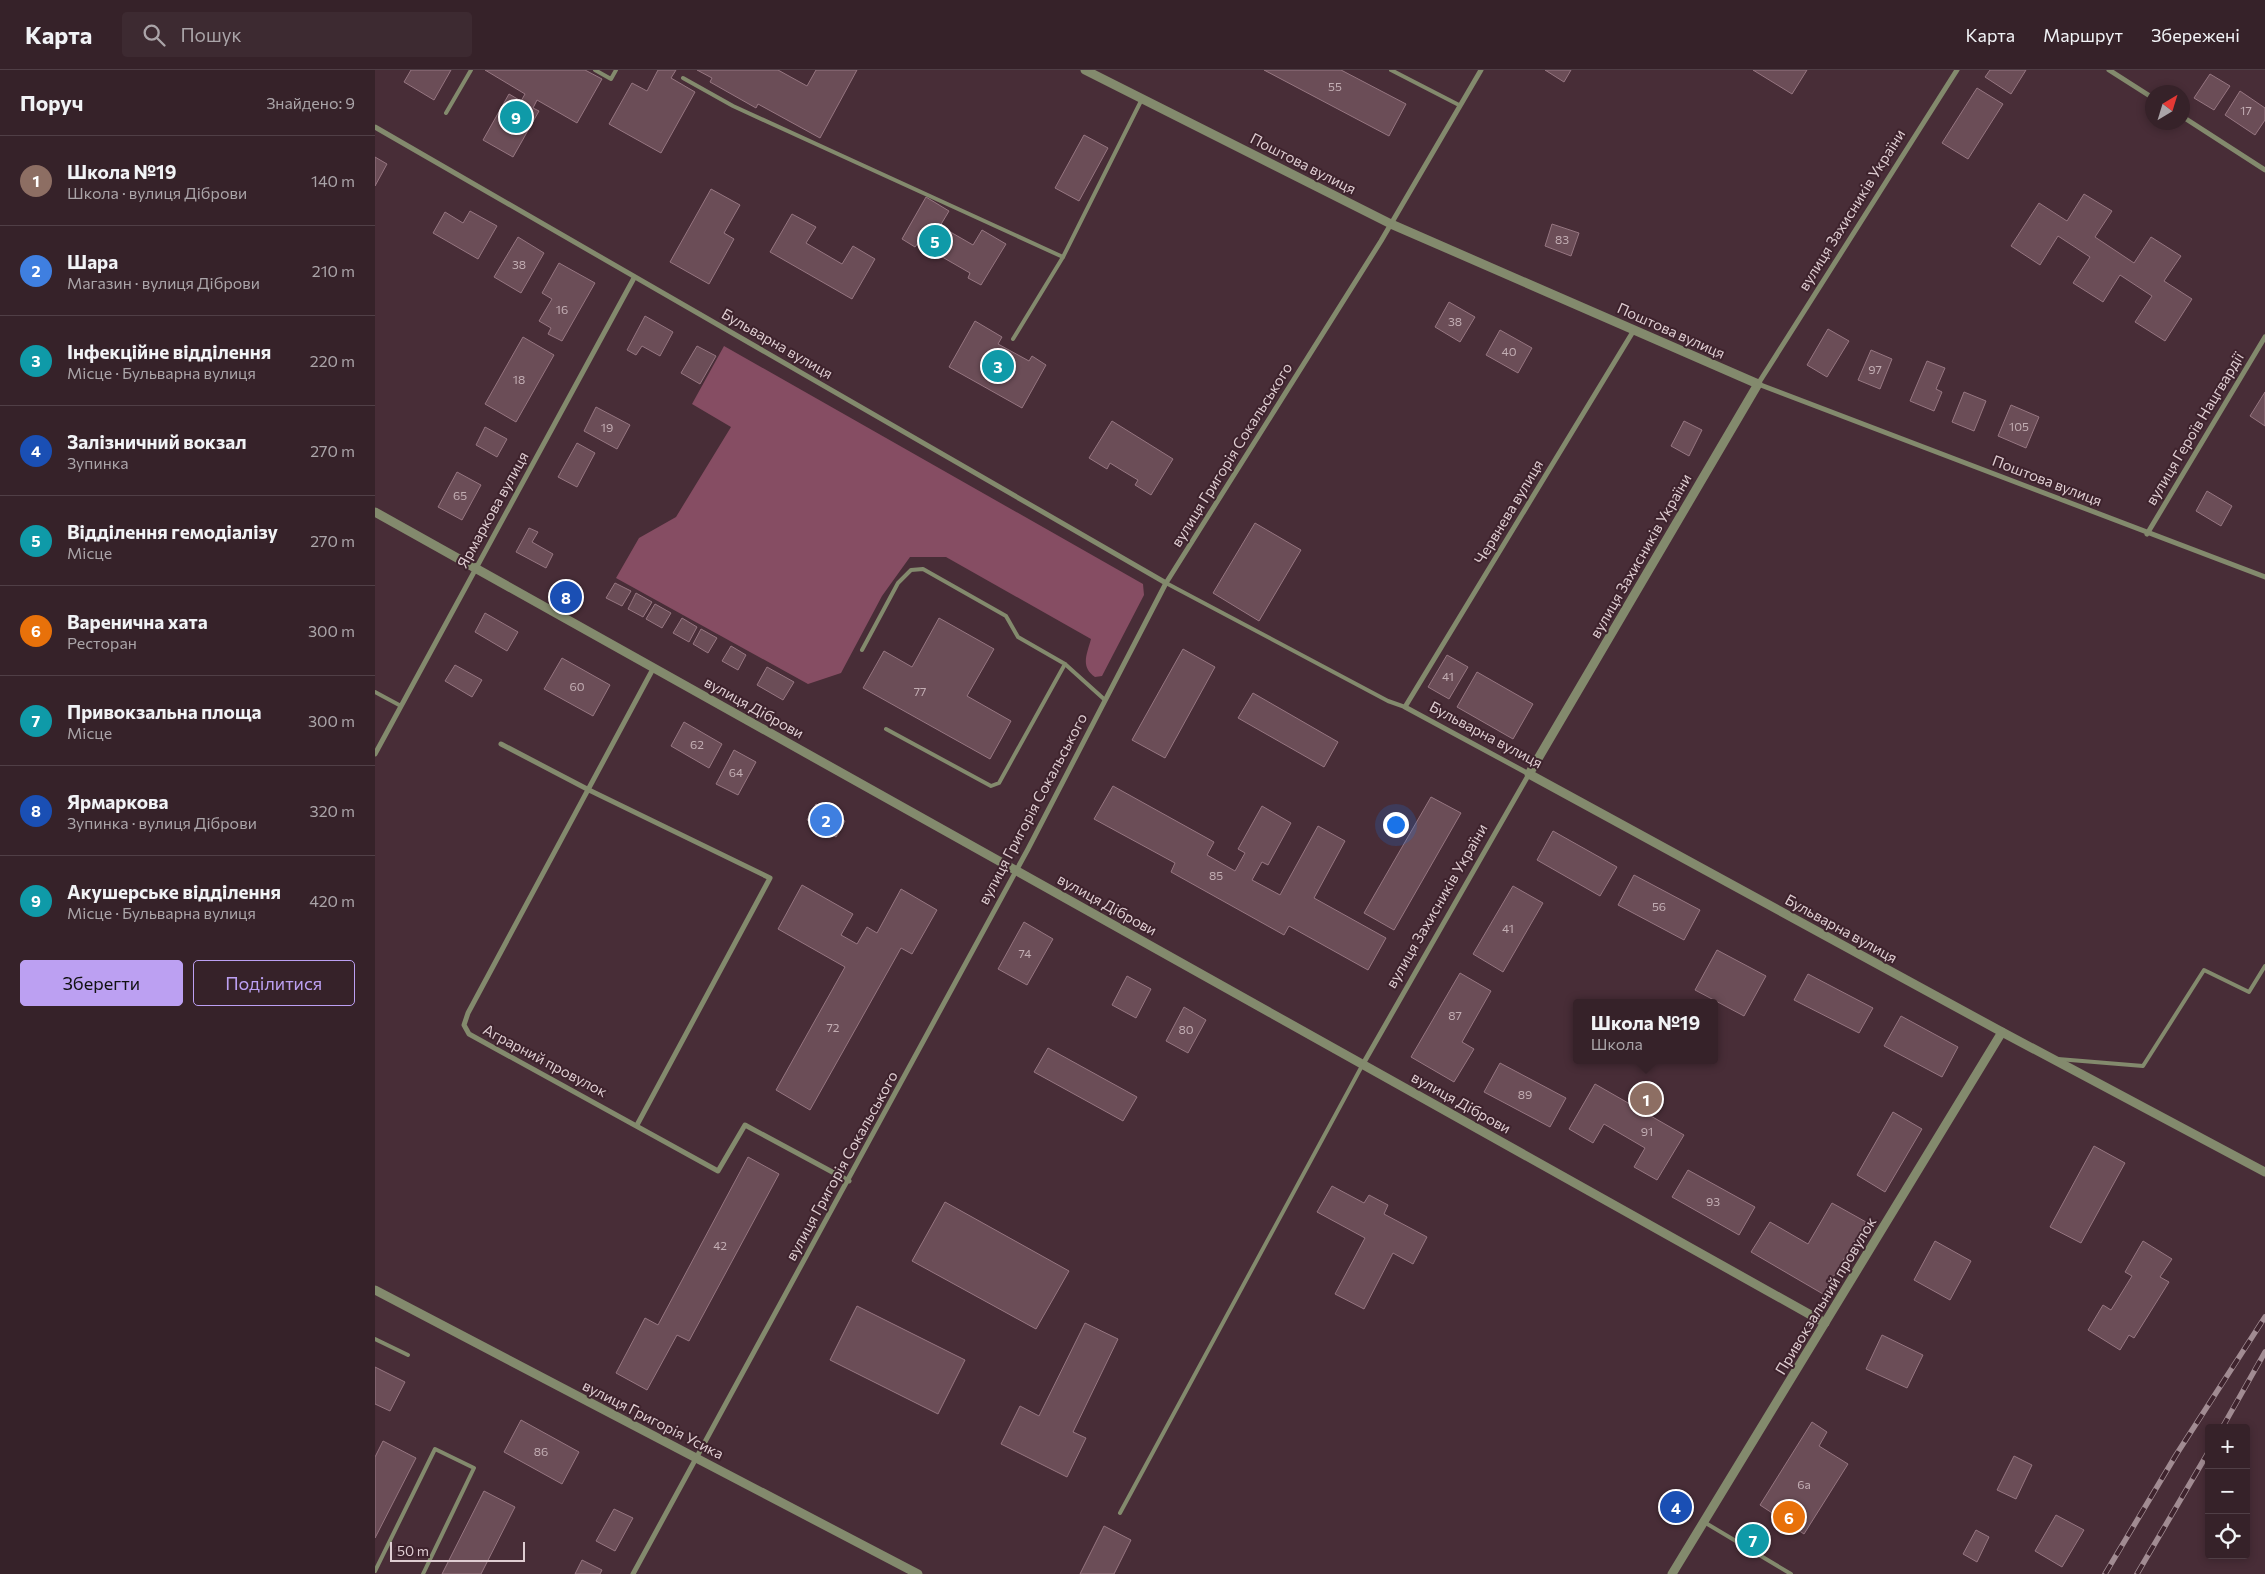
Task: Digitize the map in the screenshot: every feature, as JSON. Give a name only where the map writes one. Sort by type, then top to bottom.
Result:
[{"type":"street","name":"Поштова вулиця","points":[[1085,70],[1391,224],[1758,384],[2147,534],[2265,577]]},
{"type":"street","name":"вулиця Григорія Сокальського","points":[[633,1574],[849,1181],[1016,870],[1166,583],[1391,224],[1481,70]]},
{"type":"street","name":"вулиця Захисників України","points":[[1363,1064],[1529,774],[1758,384],[1957,70]]},
{"type":"street","points":[[2109,70],[2145,93]]},
{"type":"street","points":[[2190,122],[2265,170]]},
{"type":"street","name":"Бульварна вулиця","points":[[375,127],[1166,583]]},
{"type":"street","name":"Ярмаркова вулиця","points":[[375,754],[634,278]]},
{"type":"street","name":"Червнева вулиця","points":[[1405,707],[1634,330]]},
{"type":"street","name":"вулиця Героїв Нацгвардії","points":[[2147,534],[2265,337]]},
{"type":"street","name":"вулиця Діброви","points":[[375,512],[1825,1323]]},
{"type":"street","name":"Аграрний провулок","points":[[653,667],[589,790],[468,1013],[464,1026],[469,1034],[637,1124],[718,1171],[745,1125],[849,1181]]},
{"type":"street","name":"Бульварна вулиця","points":[[1405,707],[2265,1172]]},
{"type":"street","points":[[501,744],[589,790],[770,878],[637,1124]]},
{"type":"street","name":"Привокзальний провулок","points":[[1672,1574],[2003,1032]]},
{"type":"street","name":"вулиця Григорія Усика","points":[[375,1290],[918,1574]]},
{"type":"lane","points":[[446,112],[471,70]]},
{"type":"lane","points":[[595,70],[611,79],[616,70]]},
{"type":"lane","points":[[1391,70],[1459,105]]},
{"type":"lane","points":[[683,78],[733,106],[1063,256]]},
{"type":"lane","points":[[1013,339],[1063,256],[1142,99]]},
{"type":"lane","points":[[863,650],[898,583],[911,570],[923,569],[1007,616],[1018,637],[1065,664],[1105,700]]},
{"type":"lane","points":[[1166,583],[1388,701],[1405,707]]},
{"type":"lane","points":[[886,729],[991,786],[999,783],[1065,664]]},
{"type":"lane","points":[[375,692],[401,706]]},
{"type":"lane","points":[[2055,1059],[2143,1066],[2204,970],[2249,992],[2265,966]]},
{"type":"lane","points":[[1120,1513],[1363,1064]]},
{"type":"lane","points":[[375,1338],[408,1355]]},
{"type":"lane","points":[[375,1571],[435,1449],[474,1468],[423,1574]]},
{"type":"lane","points":[[1704,1522],[1791,1574]]},
{"type":"shaded area","points":[[724,346],[1143,584],[1144,595],[1102,676],[1095,677],[1087,669],[1086,660],[1091,639],[946,557],[910,557],[882,596],[841,673],[808,684],[616,578],[639,538],[676,517],[731,427],[692,404]]},
{"type":"building","points":[[411,70],[451,70],[434,100],[404,82]]},
{"type":"building","points":[[485,70],[585,70],[602,79],[577,123],[537,100],[533,108],[539,111],[513,157],[483,140],[509,94],[521,101],[525,94]]},
{"type":"building","points":[[658,70],[676,70],[671,78],[695,92],[661,153],[609,124],[632,83],[647,91]]},
{"type":"building","points":[[697,70],[778,70],[807,86],[816,70],[857,70],[820,138],[758,104],[756,108],[710,82],[712,78]]},
{"type":"building","points":[[1264,70],[1341,70],[1406,104],[1389,136]]},
{"type":"building","points":[[1545,70],[1571,70],[1564,82]]},
{"type":"building","points":[[1753,70],[1807,70],[1792,94]]},
{"type":"building","points":[[1990,70],[2026,70],[2011,94],[1985,77]]},
{"type":"building","points":[[2210,74],[2230,86],[2214,110],[2194,98]]},
{"type":"building","points":[[1977,88],[2003,104],[1968,159],[1942,143]]},
{"type":"building","points":[[2240,91],[2265,108],[2265,120],[2255,135],[2225,115]]},
{"type":"building","points":[[1084,135],[1108,148],[1079,201],[1055,188]]},
{"type":"building","points":[[375,157],[387,164],[375,186]]},
{"type":"building","points":[[711,189],[740,205],[724,233],[734,239],[709,284],[670,262]]},
{"type":"building","points":[[2084,194],[2112,211],[2095,237],[2134,263],[2151,237],[2181,256],[2164,281],[2192,299],[2165,341],[2135,322],[2152,296],[2120,275],[2103,302],[2073,283],[2090,257],[2058,236],[2040,265],[2011,246],[2039,203],[2067,221]]},
{"type":"building","points":[[926,197],[949,211],[940,226],[973,245],[982,230],[1006,244],[981,285],[968,278],[970,273],[918,243],[915,247],[902,239]]},
{"type":"building","points":[[470,211],[497,226],[478,259],[433,233],[445,212],[463,223]]},
{"type":"building","points":[[792,214],[816,227],[806,243],[842,264],[853,246],[875,259],[852,299],[770,252]]},
{"type":"building","points":[[1552,224],[1579,233],[1571,256],[1545,246]]},
{"type":"building","points":[[518,237],[544,253],[521,293],[494,277]]},
{"type":"building","points":[[559,263],[595,283],[562,341],[548,334],[551,328],[539,321],[552,299],[542,293]]},
{"type":"building","points":[[1449,302],[1475,317],[1460,342],[1435,327]]},
{"type":"building","points":[[645,316],[673,332],[660,356],[642,346],[636,355],[627,350]]},
{"type":"building","points":[[975,321],[1002,337],[998,344],[1029,361],[1032,356],[1046,365],[1022,408],[949,367]]},
{"type":"building","points":[[1828,329],[1849,341],[1827,377],[1807,365]]},
{"type":"building","points":[[1500,330],[1532,348],[1518,373],[1486,355]]},
{"type":"building","points":[[523,337],[554,355],[516,422],[485,404]]},
{"type":"building","points":[[697,346],[716,356],[700,384],[681,373]]},
{"type":"building","points":[[1871,350],[1892,359],[1880,389],[1858,380]]},
{"type":"building","points":[[1927,361],[1945,368],[1936,389],[1942,392],[1934,411],[1910,401]]},
{"type":"building","points":[[1964,392],[1986,401],[1974,431],[1952,422]]},
{"type":"building","points":[[2265,392],[2265,426],[2250,416]]},
{"type":"building","points":[[2011,405],[2039,417],[2026,448],[1998,436]]},
{"type":"building","points":[[596,407],[630,425],[617,449],[584,431]]},
{"type":"building","points":[[1112,421],[1173,459],[1151,495],[1135,485],[1138,480],[1110,463],[1107,469],[1089,458]]},
{"type":"building","points":[[1684,421],[1702,430],[1689,456],[1671,446]]},
{"type":"building","points":[[485,427],[507,439],[497,457],[476,445]]},
{"type":"building","points":[[577,443],[595,453],[577,487],[558,477]]},
{"type":"building","points":[[457,472],[481,485],[462,520],[438,507]]},
{"type":"building","points":[[2207,491],[2232,506],[2221,526],[2196,511]]},
{"type":"building","points":[[1255,523],[1301,550],[1259,621],[1213,593]]},
{"type":"building","points":[[529,528],[538,532],[532,542],[553,554],[546,568],[516,552]]},
{"type":"building","points":[[615,583],[631,591],[622,606],[606,598]]},
{"type":"building","points":[[636,593],[652,602],[643,617],[628,609]]},
{"type":"building","points":[[655,604],[671,613],[662,628],[646,619]]},
{"type":"building","points":[[485,613],[518,632],[507,651],[475,632]]},
{"type":"building","points":[[682,618],[697,627],[689,642],[673,633]]},
{"type":"building","points":[[939,618],[994,649],[967,696],[1011,721],[990,759],[863,688],[884,651],[912,667]]},
{"type":"building","points":[[701,629],[717,638],[708,653],[693,644]]},
{"type":"building","points":[[731,646],[746,655],[738,670],[722,661]]},
{"type":"building","points":[[1183,649],[1215,667],[1165,758],[1132,740]]},
{"type":"building","points":[[1447,655],[1468,667],[1449,699],[1428,687]]},
{"type":"building","points":[[562,658],[610,685],[593,716],[544,689]]},
{"type":"building","points":[[455,665],[482,680],[472,697],[445,681]]},
{"type":"building","points":[[767,667],[794,682],[783,700],[757,685]]},
{"type":"building","points":[[1477,672],[1533,704],[1513,739],[1457,707]]},
{"type":"building","points":[[1253,693],[1338,742],[1324,767],[1238,718]]},
{"type":"building","points":[[684,722],[722,744],[709,768],[671,746]]},
{"type":"building","points":[[734,750],[756,762],[738,795],[716,784]]},
{"type":"building","points":[[1113,786],[1214,842],[1207,855],[1235,871],[1245,853],[1238,849],[1262,806],[1291,823],[1268,865],[1262,862],[1252,880],[1280,895],[1318,826],[1345,841],[1314,898],[1386,938],[1368,970],[1289,926],[1284,935],[1171,872],[1175,863],[1094,819]]},
{"type":"building","points":[[1431,797],[1461,813],[1394,930],[1364,913]]},
{"type":"building","points":[[816,804],[845,821],[836,837],[807,820]]},
{"type":"building","points":[[1553,831],[1617,867],[1600,896],[1537,860]]},
{"type":"building","points":[[1634,875],[1700,910],[1684,940],[1618,905]]},
{"type":"building","points":[[802,885],[853,914],[841,935],[857,944],[867,927],[877,933],[901,889],[937,910],[912,954],[901,948],[810,1110],[776,1090],[845,967],[778,929]]},
{"type":"building","points":[[1513,886],[1543,903],[1503,972],[1473,954]]},
{"type":"building","points":[[1024,922],[1053,939],[1027,985],[998,969]]},
{"type":"building","points":[[1717,950],[1766,976],[1744,1016],[1718,1002],[1718,999],[1712,999],[1695,990]]},
{"type":"building","points":[[1460,973],[1491,991],[1462,1042],[1474,1049],[1454,1082],[1411,1057]]},
{"type":"building","points":[[1808,974],[1873,1008],[1859,1033],[1794,1000]]},
{"type":"building","points":[[1127,976],[1151,989],[1136,1018],[1112,1005]]},
{"type":"building","points":[[1184,1007],[1206,1020],[1188,1053],[1166,1041]]},
{"type":"building","points":[[1901,1016],[1958,1047],[1942,1077],[1884,1046]]},
{"type":"building","points":[[1048,1048],[1137,1097],[1123,1121],[1034,1072]]},
{"type":"building","points":[[1500,1063],[1566,1098],[1550,1127],[1484,1092]]},
{"type":"building","points":[[1595,1084],[1684,1135],[1657,1180],[1634,1167],[1645,1148],[1604,1124],[1593,1143],[1569,1129]]},
{"type":"building","points":[[1893,1112],[1922,1129],[1885,1192],[1857,1175]]},
{"type":"building","points":[[2094,1146],[2125,1163],[2081,1243],[2050,1227]]},
{"type":"building","points":[[748,1157],[779,1174],[689,1341],[677,1335],[647,1390],[616,1373],[645,1318],[658,1325]]},
{"type":"building","points":[[1688,1170],[1755,1207],[1739,1235],[1672,1197]]},
{"type":"building","points":[[1332,1186],[1364,1203],[1369,1195],[1388,1205],[1384,1214],[1427,1237],[1413,1264],[1393,1253],[1364,1309],[1335,1294],[1365,1238],[1317,1212]]},
{"type":"building","points":[[945,1202],[1069,1271],[1036,1329],[912,1261]]},
{"type":"building","points":[[1832,1203],[1866,1222],[1823,1294],[1751,1252],[1770,1222],[1808,1244]]},
{"type":"building","points":[[1935,1241],[1971,1261],[1950,1300],[1914,1280]]},
{"type":"building","points":[[2143,1241],[2172,1259],[2160,1277],[2169,1282],[2134,1338],[2129,1335],[2120,1350],[2088,1330],[2103,1305],[2111,1310],[2132,1276],[2125,1272]]},
{"type":"building","points":[[857,1306],[965,1360],[938,1414],[830,1360]]},
{"type":"building","points":[[1085,1323],[1118,1339],[1073,1432],[1086,1438],[1067,1477],[1001,1444],[1020,1406],[1039,1416]]},
{"type":"building","points":[[1882,1335],[1923,1355],[1907,1388],[1866,1369]]},
{"type":"building","points":[[375,1367],[405,1382],[390,1411],[375,1404]]},
{"type":"building","points":[[521,1420],[579,1452],[562,1484],[504,1452]]},
{"type":"building","points":[[1812,1422],[1827,1432],[1819,1446],[1848,1464],[1804,1534],[1760,1505]]},
{"type":"building","points":[[383,1441],[416,1458],[375,1538],[375,1457]]},
{"type":"building","points":[[2014,1456],[2032,1465],[2016,1499],[1997,1490]]},
{"type":"building","points":[[484,1491],[515,1507],[481,1574],[442,1574]]},
{"type":"building","points":[[614,1509],[633,1518],[615,1551],[596,1541]]},
{"type":"building","points":[[2056,1515],[2084,1530],[2062,1567],[2035,1551]]},
{"type":"building","points":[[1104,1526],[1131,1540],[1114,1574],[1080,1574]]},
{"type":"building","points":[[1976,1530],[1989,1537],[1977,1562],[1963,1554]]},
{"type":"building","points":[[582,1560],[602,1570],[600,1574],[575,1574]]},
{"type":"railway","points":[[2105,1574],[2176,1455],[2265,1317]]},
{"type":"railway","points":[[2224,1424],[2265,1352]]},
{"type":"railway","points":[[2137,1574],[2205,1458]]},
{"type":"place","name":"Акушерське відділення","points":[[516,117]]},
{"type":"place","name":"Відділення гемодіалізу","points":[[935,241]]},
{"type":"place","name":"Інфекційне відділення","points":[[998,366]]},
{"type":"place","name":"Ярмаркова","points":[[566,597]]},
{"type":"place","name":"Шара","points":[[826,820]]},
{"type":"place","name":"Школа №19","points":[[1646,1099]]},
{"type":"place","name":"Залізничний вокзал","points":[[1676,1507]]},
{"type":"place","name":"Варенична хата","points":[[1789,1517]]},
{"type":"place","name":"Привокзальна площа","points":[[1753,1540]]}]
